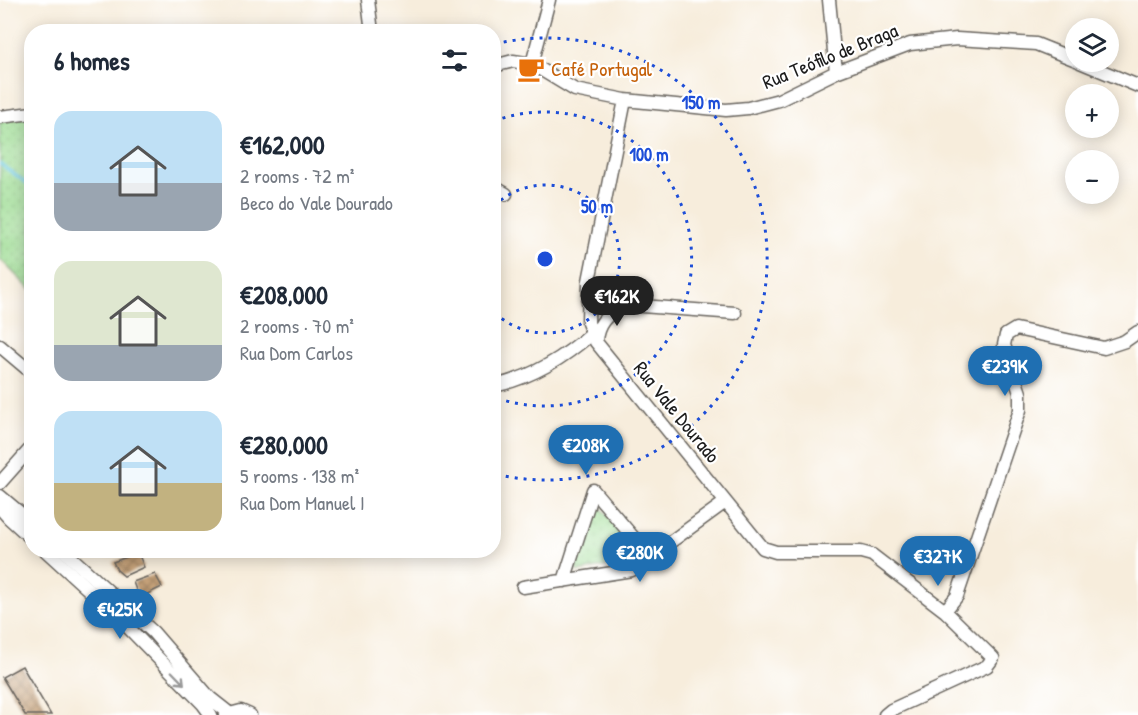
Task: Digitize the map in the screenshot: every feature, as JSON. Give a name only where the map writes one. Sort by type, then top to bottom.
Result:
[{"type":"street","points":[[368,0],[371,24]]},
{"type":"street","points":[[501,64],[513,61],[532,64],[549,0]]},
{"type":"street","points":[[829,0],[836,72]]},
{"type":"street","name":"Rua Teófilo de Braga","points":[[532,64],[575,90],[625,100],[726,110],[748,108],[779,100],[836,72],[910,44],[957,39],[1036,44],[1065,56]]},
{"type":"street","points":[[1104,72],[1138,86]]},
{"type":"street","points":[[594,337],[588,323],[590,280],[625,100]]},
{"type":"street","points":[[0,117],[24,114]]},
{"type":"street","points":[[501,191],[506,194]]},
{"type":"street","points":[[588,302],[735,313]]},
{"type":"street","points":[[501,385],[513,382],[594,337],[603,319],[621,304]]},
{"type":"street","points":[[945,611],[957,596],[1020,410],[1020,393],[1004,345],[1006,335],[1016,329],[1104,348],[1125,341],[1138,332]]},
{"type":"street","name":"Rua Vale Dourado","points":[[594,337],[724,503],[763,548],[776,552],[861,552],[872,555],[945,611],[993,658],[987,666],[891,710],[885,715]]},
{"type":"street","points":[[0,346],[24,366]]},
{"type":"street","points":[[0,483],[24,456]]},
{"type":"street","points":[[564,581],[593,489],[650,557]]},
{"type":"street","points":[[0,496],[24,516]]},
{"type":"street","points":[[523,587],[632,570],[724,503]]},
{"type":"street","points":[[0,508],[24,532]]},
{"type":"street","points":[[54,558],[114,613],[204,704],[211,715]]},
{"type":"street","points":[[72,558],[153,632],[210,698],[227,714],[241,711],[250,715]]},
{"type":"green space","points":[[24,114],[24,283],[0,259],[0,117]]},
{"type":"green space","points":[[598,505],[639,551],[638,560],[578,572],[575,567],[593,507]]},
{"type":"building","points":[[124,558],[140,558],[144,567],[124,576],[113,562]]},
{"type":"building","points":[[155,574],[162,587],[143,596],[136,590],[133,582]]},
{"type":"building","points":[[22,666],[51,715],[25,715],[2,677]]},
{"type":"waterway","points":[[0,164],[24,181]]},
{"type":"place","name":"Café Portugal","points":[[531,69]]}]
